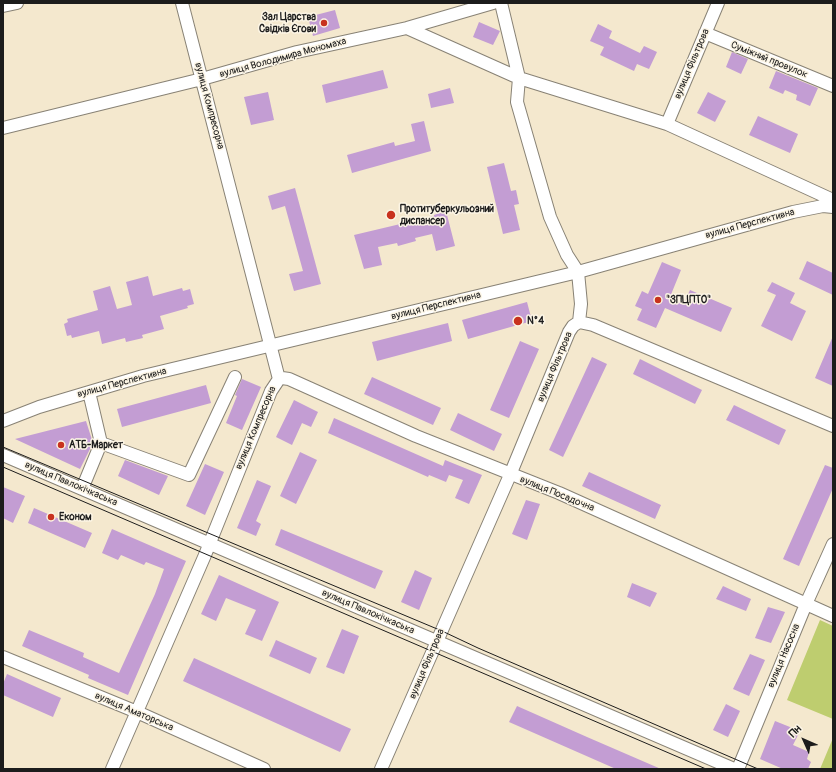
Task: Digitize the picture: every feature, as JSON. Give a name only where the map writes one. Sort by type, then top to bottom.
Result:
[{"type":"street","points":[[3,6],[17,3]]},
{"type":"street","name":"вулиця Компресорна","points":[[112,769],[209,543],[271,391],[279,379],[182,3]]},
{"type":"street","name":"вулиця Володимира Мономаха","points":[[3,128],[202,79],[297,52],[407,28],[493,3]]},
{"type":"street","points":[[501,3],[519,78]]},
{"type":"street","name":"вулиця Фільтрова","points":[[667,124],[718,3]]},
{"type":"street","points":[[407,28],[519,78],[667,124],[833,200]]},
{"type":"street","name":"Суміжний провулок","points":[[705,33],[833,86]]},
{"type":"street","name":"вулиця Фільтрова","points":[[381,769],[510,475],[569,332],[573,326],[579,322],[581,304],[578,272],[567,255],[550,217],[516,102],[519,78]]},
{"type":"street","name":"вулиця Перспективна","points":[[3,413],[39,406],[143,376],[271,347],[578,272],[793,212],[823,206],[833,207]]},
{"type":"street","points":[[579,322],[593,325],[833,426]]},
{"type":"street","points":[[101,443],[189,475],[234,378]]},
{"type":"street","name":"вулиця Посадочна","points":[[279,379],[282,378],[289,380],[416,436],[510,475],[559,493],[833,616]]},
{"type":"street","points":[[82,489],[101,443],[89,392]]},
{"type":"street","name":"вулиця Перспективна","points":[[3,421],[39,406]]},
{"type":"street","name":"вулиця Павлокічкаська","points":[[3,455],[734,769]]},
{"type":"street","name":"вулиця Насосна","points":[[738,769],[806,604],[833,544]]},
{"type":"street","name":"вулиця Аматорська","points":[[3,657],[137,712],[264,769]]},
{"type":"green space","points":[[820,620],[833,626],[833,719],[787,700]]},
{"type":"green space","points":[[833,738],[833,769],[820,769]]},
{"type":"building","name":"Зал Царства Свідків Єгови","points":[[335,10],[340,28],[313,36],[308,17]]},
{"type":"building","points":[[479,22],[500,31],[493,45],[473,37]]},
{"type":"building","points":[[598,24],[612,31],[609,38],[640,53],[644,46],[657,52],[649,69],[637,64],[634,71],[600,55],[604,47],[590,41]]},
{"type":"building","points":[[732,52],[748,59],[741,74],[726,67]]},
{"type":"building","points":[[383,70],[388,88],[326,103],[322,85]]},
{"type":"building","points":[[776,71],[818,88],[810,106],[796,100],[797,95],[785,90],[783,94],[769,88]]},
{"type":"building","points":[[450,88],[454,103],[431,108],[428,94]]},
{"type":"building","points":[[268,92],[274,120],[251,125],[244,97]]},
{"type":"building","points":[[708,92],[726,101],[715,122],[697,113]]},
{"type":"building","points":[[758,116],[798,134],[790,153],[749,135]]},
{"type":"building","points":[[424,121],[431,151],[352,173],[347,155],[394,142],[395,146],[415,141],[411,124]]},
{"type":"building","points":[[504,163],[511,191],[516,190],[519,204],[514,205],[520,230],[503,234],[487,167]]},
{"type":"building","points":[[295,188],[321,284],[294,291],[289,274],[303,271],[285,206],[272,210],[268,196]]},
{"type":"building","points":[[446,211],[455,246],[436,251],[432,234],[415,238],[416,241],[398,246],[397,243],[378,247],[382,265],[364,269],[354,235],[434,216]]},
{"type":"building","points":[[807,261],[833,273],[833,295],[799,279]]},
{"type":"building","name":"\"ЗПЦПТО\"","points":[[662,262],[681,270],[670,297],[684,303],[690,290],[732,308],[721,332],[665,308],[656,328],[637,320],[642,309],[635,306],[642,291],[648,294]]},
{"type":"building","points":[[148,276],[153,296],[182,288],[183,291],[190,289],[194,304],[187,306],[188,308],[160,316],[164,329],[142,335],[143,338],[126,342],[125,338],[102,344],[99,331],[72,338],[71,335],[67,336],[64,324],[68,322],[67,319],[98,310],[93,291],[110,286],[117,309],[132,305],[126,282]]},
{"type":"building","points":[[772,282],[795,293],[790,303],[806,311],[792,341],[761,326],[776,295],[767,291]]},
{"type":"building","points":[[527,302],[532,321],[468,339],[462,320]]},
{"type":"building","points":[[448,323],[452,341],[377,361],[372,342]]},
{"type":"building","points":[[833,336],[833,386],[815,378]]},
{"type":"building","points":[[520,341],[539,349],[509,418],[490,410]]},
{"type":"building","points":[[592,357],[607,364],[563,457],[549,450]]},
{"type":"building","points":[[640,359],[702,390],[695,404],[633,374]]},
{"type":"building","points":[[372,377],[441,408],[433,425],[364,394]]},
{"type":"building","points":[[242,379],[261,387],[242,430],[226,423]]},
{"type":"building","points":[[206,385],[211,403],[122,427],[117,409]]},
{"type":"building","points":[[294,400],[318,412],[311,427],[302,423],[292,445],[276,437]]},
{"type":"building","points":[[734,405],[786,430],[779,445],[726,420]]},
{"type":"building","points":[[458,413],[502,434],[494,451],[450,430]]},
{"type":"building","points":[[334,418],[443,466],[445,460],[482,475],[469,504],[455,498],[463,480],[449,475],[446,482],[429,475],[428,477],[328,433]]},
{"type":"building","name":"АТБ-Маркет","points":[[86,421],[93,443],[80,469],[15,439]]},
{"type":"building","points":[[300,452],[317,460],[296,504],[280,496]]},
{"type":"building","points":[[125,460],[168,476],[159,495],[118,476]]},
{"type":"building","points":[[205,464],[224,472],[205,515],[186,506]]},
{"type":"building","points":[[825,465],[833,468],[833,488],[799,566],[783,559]]},
{"type":"building","points":[[589,472],[661,505],[655,519],[582,486]]},
{"type":"building","points":[[257,480],[271,486],[256,521],[261,524],[256,536],[237,528]]},
{"type":"building","points":[[3,487],[25,496],[13,523],[3,518]]},
{"type":"building","points":[[526,500],[540,504],[527,540],[512,534]]},
{"type":"building","points":[[34,508],[92,533],[85,548],[28,523]]},
{"type":"building","points":[[112,529],[186,561],[128,695],[88,678],[89,675],[22,646],[29,630],[84,653],[83,657],[119,673],[155,594],[164,569],[146,562],[144,565],[121,555],[118,560],[102,553]]},
{"type":"building","points":[[281,529],[383,571],[375,589],[275,545]]},
{"type":"building","points":[[415,570],[432,578],[419,610],[401,602]]},
{"type":"building","points":[[219,575],[279,602],[262,641],[245,634],[256,610],[226,598],[216,621],[201,614]]},
{"type":"building","points":[[632,583],[657,593],[650,607],[627,597]]},
{"type":"building","points":[[723,586],[751,599],[746,611],[716,599]]},
{"type":"building","points":[[768,607],[785,612],[771,643],[755,638]]},
{"type":"building","points":[[342,629],[359,636],[344,674],[326,667]]},
{"type":"building","points":[[276,640],[317,658],[310,674],[269,656]]},
{"type":"building","points":[[750,654],[765,660],[749,696],[733,689]]},
{"type":"building","points":[[194,658],[351,729],[340,752],[183,681]]},
{"type":"building","points":[[7,674],[61,698],[53,717],[3,695],[3,684]]},
{"type":"building","points":[[726,704],[740,711],[728,737],[713,730]]},
{"type":"building","points":[[517,706],[661,769],[616,769],[509,722]]},
{"type":"building","points":[[775,721],[800,731],[793,745],[809,752],[807,759],[811,762],[808,769],[783,769],[760,759]]},
{"type":"tram line","points":[[3,447],[442,631],[758,769]]},
{"type":"tram line","points":[[3,467],[706,769]]},
{"type":"place","name":"Зал Царства Свідків Єгови","points":[[324,23]]},
{"type":"place","name":"Протитуберкульозний диспансер","points":[[391,215]]},
{"type":"place","name":"\"ЗПЦПТО\"","points":[[658,300]]},
{"type":"place","name":"N°4","points":[[518,321]]},
{"type":"place","name":"АТБ-Маркет","points":[[61,445]]},
{"type":"place","name":"Економ","points":[[51,517]]}]
